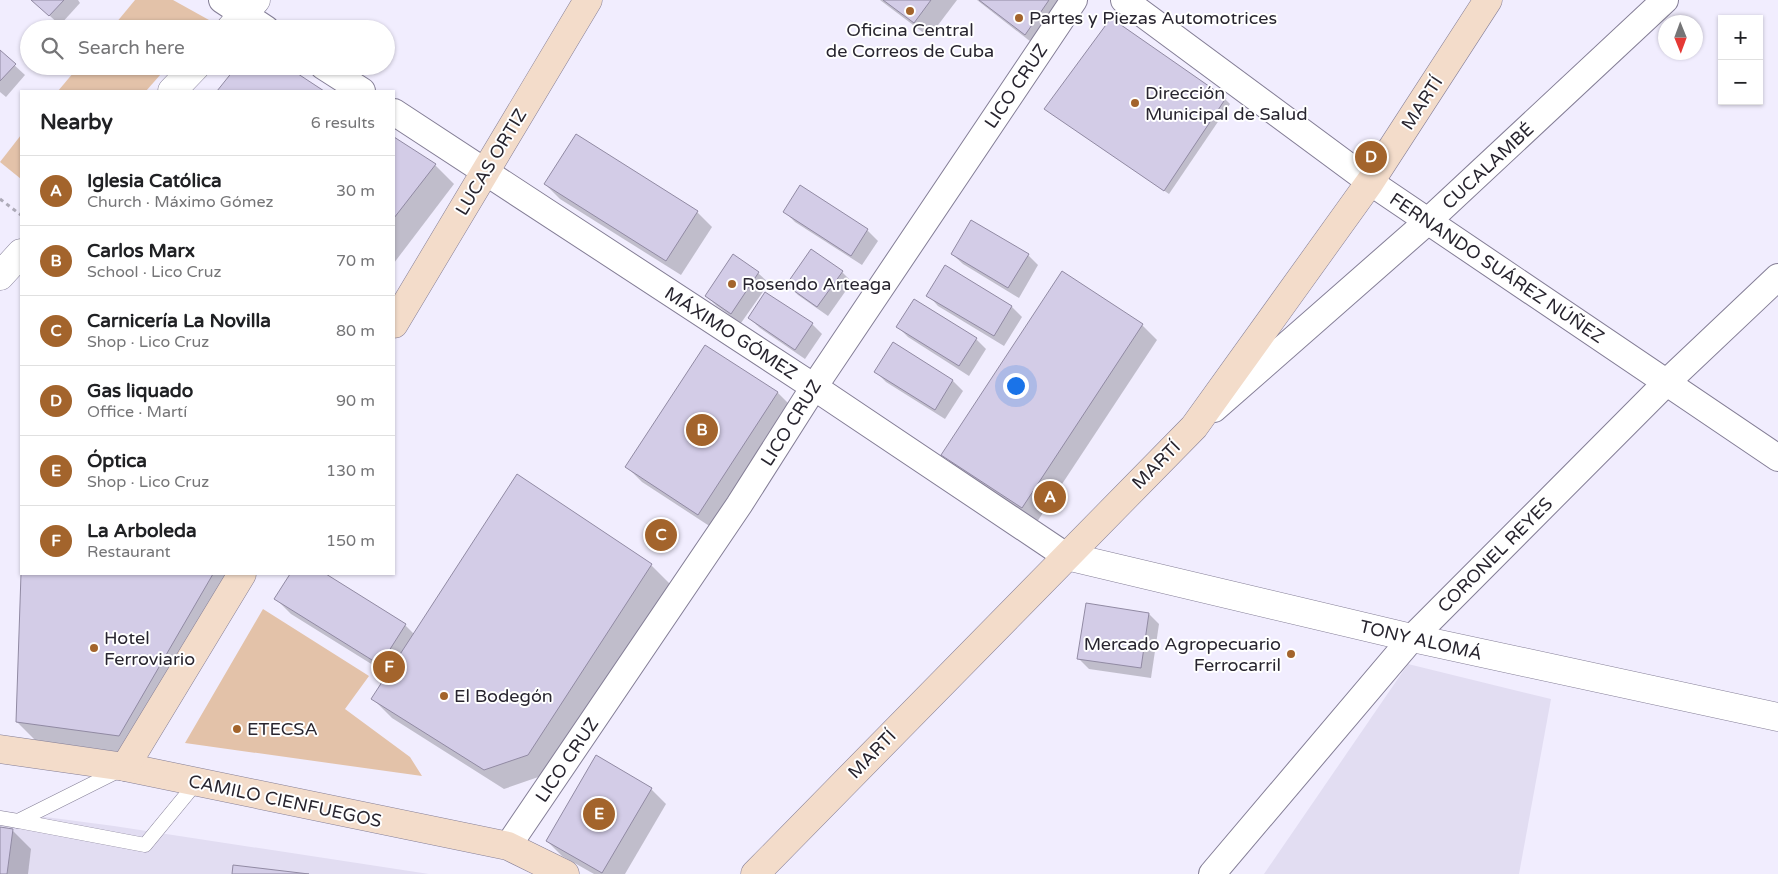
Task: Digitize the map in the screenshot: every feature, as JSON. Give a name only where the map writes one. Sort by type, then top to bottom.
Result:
[{"type":"main road","name":"LUCAS ORTIZ","points":[[395,322],[588,0]]},
{"type":"main road","name":"MARTÍ","points":[[755,874],[1194,427],[1370,182],[1488,0]]},
{"type":"main road","points":[[125,767],[241,575]]},
{"type":"main road","name":"CAMILO CIENFUEGOS","points":[[0,749],[125,767],[508,846],[564,874]]},
{"type":"street","name":"LICO CRUZ","points":[[508,846],[740,505],[814,387],[1074,0]]},
{"type":"street","name":"FERNANDO SUÁREZ NÚÑEZ","points":[[1124,0],[1427,222],[1778,458]]},
{"type":"street","name":"CUCALAMBÉ","points":[[1194,427],[1427,222],[1665,0]]},
{"type":"street","points":[[238,11],[252,20]]},
{"type":"street","points":[[173,90],[187,75]]},
{"type":"street","points":[[338,75],[360,90]]},
{"type":"street","name":"MÁXIMO GÓMEZ","points":[[395,113],[814,387],[1066,556]]},
{"type":"street","points":[[0,276],[20,254]]},
{"type":"street","name":"CORONEL REYES","points":[[1212,874],[1412,638],[1667,382],[1778,277]]},
{"type":"street","name":"TONY ALOMÁ","points":[[1066,556],[1412,638],[1778,717]]},
{"type":"lane","points":[[18,821],[125,767]]},
{"type":"lane","points":[[0,818],[145,845],[196,783]]},
{"type":"path","points":[[0,199],[20,214]]},
{"type":"shaded area","points":[[135,0],[173,0],[209,20],[118,20]]},
{"type":"shaded area","points":[[71,75],[160,75],[147,90],[59,90]]},
{"type":"shaded area","points":[[20,136],[20,178],[0,162]]},
{"type":"shaded area","points":[[263,609],[369,676],[345,709],[410,757],[422,776],[185,743]]},
{"type":"shaded area","points":[[1408,664],[1551,699],[1519,874],[1264,874]]},
{"type":"shaded area","points":[[0,811],[114,826],[429,874],[0,874]]},
{"type":"building","points":[[31,0],[64,0],[49,16]]},
{"type":"building","name":"Oficina Central de Correos de Cuba","points":[[883,0],[931,0],[914,23]]},
{"type":"building","name":"Partes y Piezas Automotrices","points":[[979,0],[1049,0],[1025,35]]},
{"type":"building","name":"Dirección Municipal de Salud","points":[[1111,18],[1226,98],[1164,191],[1044,109]]},
{"type":"building","points":[[0,50],[16,64],[0,81]]},
{"type":"building","points":[[230,75],[300,75],[322,90],[218,90]]},
{"type":"building","points":[[576,134],[698,211],[666,261],[544,184]]},
{"type":"building","points":[[395,138],[436,164],[395,217]]},
{"type":"building","points":[[800,185],[868,229],[851,256],[783,212]]},
{"type":"building","points":[[971,220],[1029,254],[1008,288],[951,254]]},
{"type":"building","points":[[811,249],[843,271],[817,307],[786,285]]},
{"type":"building","name":"Rosendo Arteaga","points":[[733,254],[759,272],[731,314],[705,296]]},
{"type":"building","points":[[945,265],[1012,306],[994,336],[926,296]]},
{"type":"building","points":[[1062,271],[1143,324],[1022,508],[941,455]]},
{"type":"building","points":[[765,292],[813,323],[795,350],[748,318]]},
{"type":"building","points":[[914,299],[977,338],[959,366],[896,327]]},
{"type":"building","points":[[893,342],[953,380],[935,410],[874,372]]},
{"type":"building","points":[[705,345],[778,392],[698,515],[625,467]]},
{"type":"building","points":[[517,474],[652,564],[528,755],[484,770],[371,699]]},
{"type":"building","name":"Hotel Ferroviario","points":[[21,575],[212,575],[119,736],[16,722]]},
{"type":"building","points":[[289,575],[328,575],[406,624],[380,665],[274,599]]},
{"type":"building","points":[[1086,603],[1149,613],[1141,668],[1077,659]]},
{"type":"building","points":[[596,755],[652,788],[602,873],[546,841]]},
{"type":"building","points":[[0,827],[13,829],[7,874],[0,874]]},
{"type":"building","points":[[233,865],[309,874],[232,874]]},
{"type":"place","name":"Oficina Central de Correos de Cuba","points":[[910,11]]},
{"type":"place","name":"Partes y Piezas Automotrices","points":[[1019,18]]},
{"type":"place","name":"Dirección Municipal de Salud","points":[[1135,103]]},
{"type":"place","name":"Gas liquado","points":[[1371,157]]},
{"type":"place","name":"Rosendo Arteaga","points":[[732,284]]},
{"type":"place","name":"Carlos Marx","points":[[702,430]]},
{"type":"place","name":"Iglesia Católica","points":[[1050,497]]},
{"type":"place","name":"Carnicería La Novilla","points":[[661,535]]},
{"type":"place","name":"Hotel Ferroviario","points":[[94,648]]},
{"type":"place","name":"Mercado Agropecuario Ferrocarril","points":[[1291,654]]},
{"type":"place","name":"La Arboleda","points":[[389,667]]},
{"type":"place","name":"El Bodegón","points":[[444,696]]},
{"type":"place","name":"ETECSA","points":[[237,729]]},
{"type":"place","name":"Óptica","points":[[599,814]]}]
